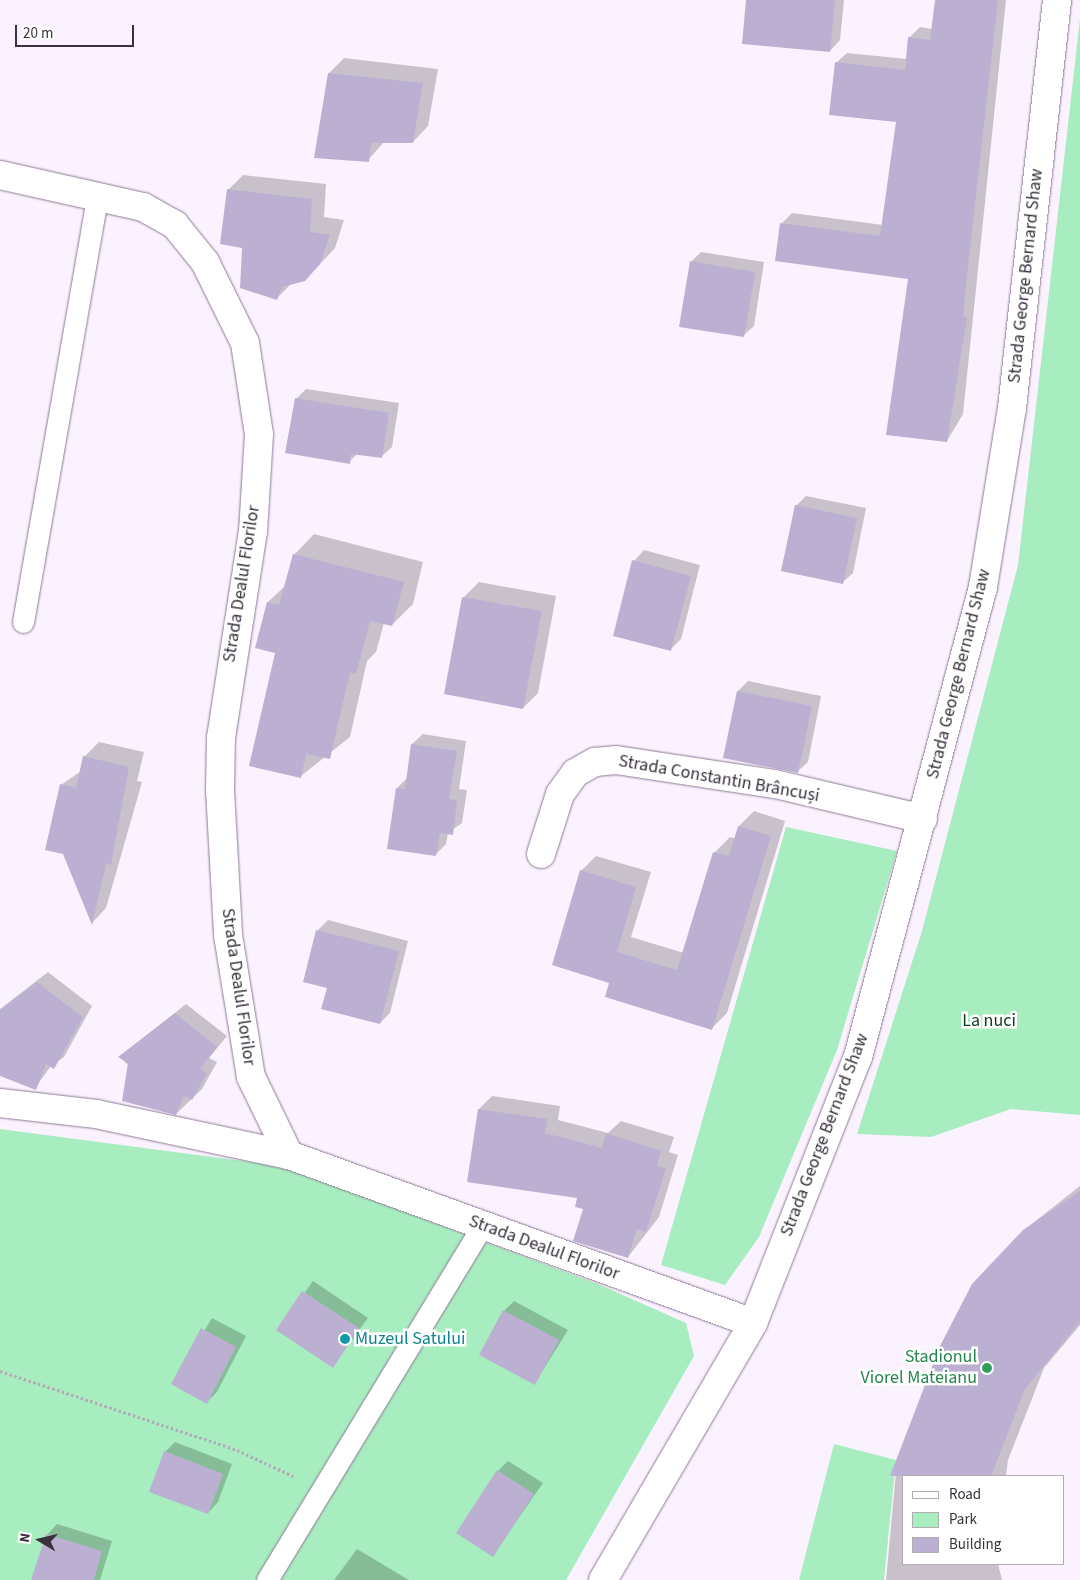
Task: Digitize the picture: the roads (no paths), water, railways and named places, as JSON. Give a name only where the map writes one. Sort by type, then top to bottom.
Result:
[{"type":"street","name":"Strada George Bernard Shaw","points":[[753,1323],[858,1057],[923,819],[987,559],[1012,408],[1056,0]]},
{"type":"street","name":"Strada Dealul Florilor","points":[[0,175],[143,207],[175,225],[205,262],[245,343],[254,382],[259,434],[253,531],[228,678],[220,790],[228,935],[251,1077],[289,1155],[753,1323]]},
{"type":"street","name":"Strada Constantin Brâncuși","points":[[541,854],[560,794],[575,774],[595,762],[616,760],[775,784],[923,819]]},
{"type":"street","points":[[0,1103],[96,1114],[289,1155]]},
{"type":"street","points":[[603,1580],[753,1323]]},
{"type":"lane","points":[[23,622],[97,197]]},
{"type":"lane","points":[[267,1580],[482,1226]]},
{"type":"place","name":"Muzeul Satului","points":[[345,1339]]},
{"type":"place","name":"Stadionul Viorel Mateianu","points":[[987,1368]]},
{"type":"park label","name":"La nuci","points":[[989,1021]]}]
